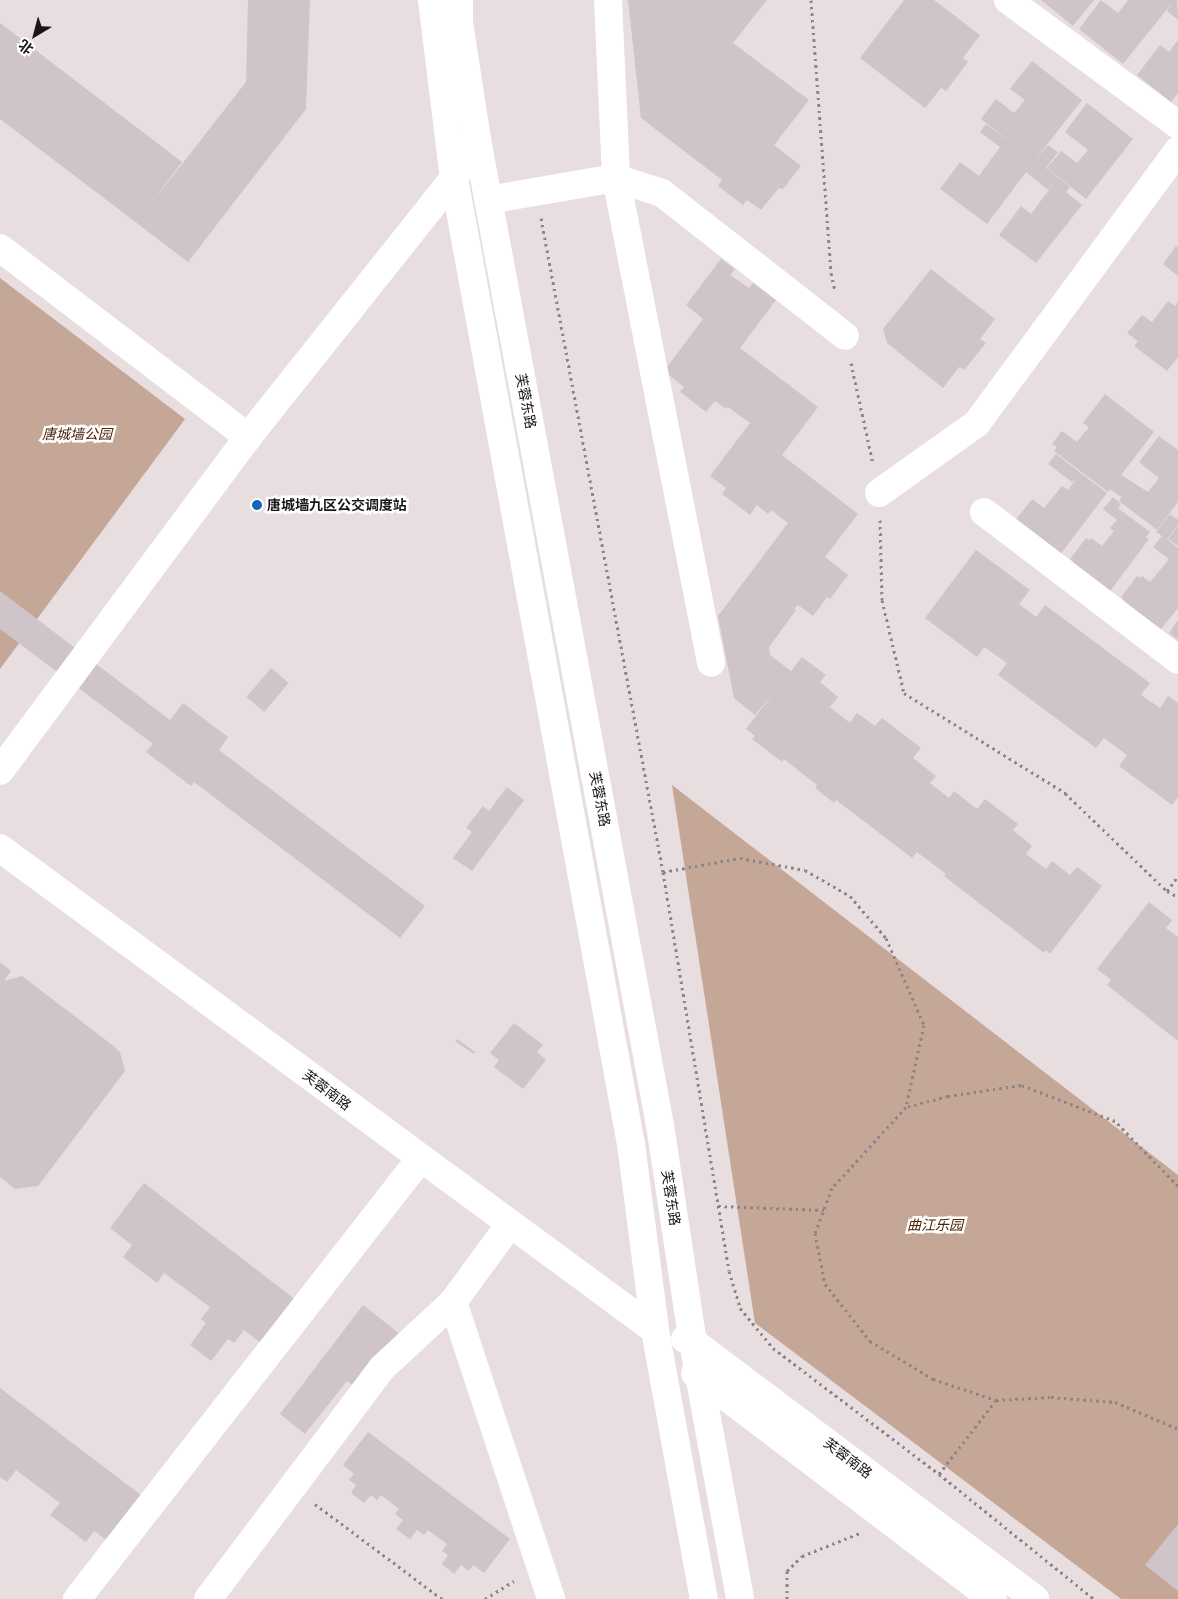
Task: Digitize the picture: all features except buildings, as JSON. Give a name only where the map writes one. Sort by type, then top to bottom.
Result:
[{"type":"main road","points":[[432,0],[454,178],[631,1144],[655,1330],[704,1599]]},
{"type":"main road","name":"芙蓉东路","points":[[458,0],[459,22],[477,139],[660,1125],[693,1342],[740,1599]]},
{"type":"main road","points":[[608,0],[616,178],[711,663]]},
{"type":"main road","points":[[1008,0],[1178,125]]},
{"type":"main road","points":[[0,771],[248,437],[454,178],[477,139]]},
{"type":"main road","points":[[879,493],[976,423],[1178,150]]},
{"type":"main road","points":[[488,200],[616,178],[662,193],[845,336]]},
{"type":"main road","points":[[0,248],[248,437]]},
{"type":"main road","points":[[984,512],[1178,660]]},
{"type":"main road","name":"芙蓉南路","points":[[0,848],[420,1159],[655,1330],[701,1378],[993,1599]]},
{"type":"main road","points":[[77,1599],[420,1159]]},
{"type":"main road","points":[[208,1599],[382,1368],[454,1302],[510,1224]]},
{"type":"main road","points":[[454,1302],[551,1599]]},
{"type":"main road","name":"芙蓉南路","points":[[655,1330],[693,1342],[1035,1599]]},
{"type":"path","points":[[536,192],[663,872],[729,1271],[740,1308],[773,1348],[939,1474],[1094,1599]]},
{"type":"path","points":[[663,872],[740,858],[805,870],[850,896],[886,938],[924,1025],[906,1107],[832,1188],[815,1233],[825,1284],[870,1341],[933,1380],[996,1400],[1051,1396],[1115,1402],[1178,1429]]},
{"type":"path","points":[[1167,891],[1178,876]]},
{"type":"path","points":[[906,1107],[948,1096],[1022,1085],[1115,1121],[1178,1186]]},
{"type":"path","points":[[718,1206],[824,1210]]},
{"type":"path","points":[[939,1474],[996,1400]]},
{"type":"path","points":[[292,1487],[442,1599]]},
{"type":"path","points":[[787,1599],[787,1571],[802,1556],[863,1532]]},
{"type":"path","points":[[485,1599],[540,1566]]},
{"type":"green space","name":"唐城墙公园","points":[[0,278],[185,419],[0,669]]},
{"type":"green space","name":"曲江乐园","points":[[672,785],[1178,1175],[1178,1599],[1121,1599],[755,1323]]},
{"type":"place","name":"唐城墙九区公交调度站","points":[[257,505]]}]
